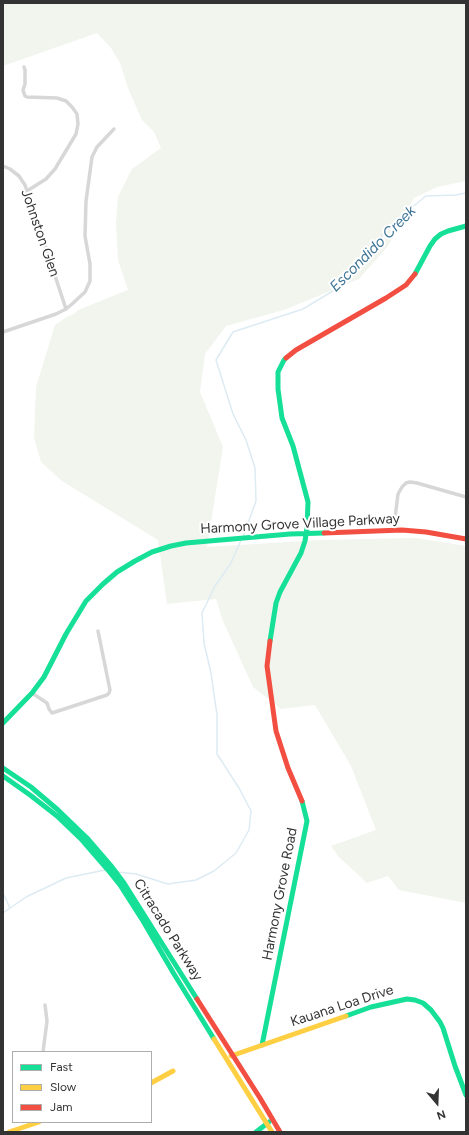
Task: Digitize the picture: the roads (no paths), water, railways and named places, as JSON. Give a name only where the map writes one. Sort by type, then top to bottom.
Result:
[{"type":"main road","name":"Harmony Grove Road","points":[[262,1045],[307,821],[304,805],[288,768],[276,731],[267,666],[274,610],[280,592],[298,559],[306,533],[308,502],[293,446],[282,418],[277,379],[280,366],[284,360],[296,350],[397,292],[406,285],[417,272],[435,239],[448,231],[466,226]]},
{"type":"main road","name":"Harmony Grove Village Parkway","points":[[3,723],[32,693],[44,677],[66,634],[86,601],[112,576],[152,552],[186,543],[306,533],[395,530],[426,532],[466,539]]},
{"type":"main road","name":"Citracado Parkway","points":[[3,768],[40,794],[62,814],[122,884],[280,1132]]},
{"type":"main road","name":"Citracado Parkway","points":[[3,776],[42,804],[84,839]]},
{"type":"main road","name":"Citracado Parkway","points":[[122,884],[174,974],[272,1132]]},
{"type":"main road","name":"Kauana Loa Drive","points":[[262,1045],[386,1003],[407,999],[415,1000],[431,1010],[440,1022],[466,1095]]},
{"type":"main road","points":[[226,1057],[262,1045]]},
{"type":"main road","points":[[152,1082],[173,1071]]},
{"type":"main road","points":[[256,1132],[273,1120]]},
{"type":"main road","points":[[9,1132],[36,1123]]},
{"type":"street","points":[[24,67],[25,84],[23,90],[25,96],[57,98],[66,101],[72,106],[77,114],[78,124],[76,134],[55,169],[46,180],[27,191]]},
{"type":"street","points":[[3,332],[56,314],[66,309],[85,292],[90,281],[90,264],[85,236],[86,201],[92,157],[96,147],[114,129]]},
{"type":"street","name":"Johnston Glen","points":[[3,166],[19,176],[27,191],[66,309]]},
{"type":"street","points":[[395,530],[398,494],[406,483],[414,482],[466,497]]},
{"type":"street","points":[[32,693],[47,703],[49,710],[52,713],[107,695],[110,690],[98,631]]},
{"type":"street","points":[[43,1051],[47,1021],[45,1005]]},
{"type":"waterway","name":"Escondido Creek","points":[[243,537],[256,501],[255,468],[246,440],[233,414],[216,360],[233,332],[303,309],[338,288],[364,259],[383,234],[426,196],[456,195],[466,193]]},
{"type":"waterway","name":"Escondido Creek","points":[[117,872],[136,874],[168,884],[196,880],[214,871],[236,853],[249,830],[251,811],[239,788],[217,754],[217,715],[211,673],[204,643],[202,613],[215,586],[231,563],[241,540]]},
{"type":"waterway","name":"Escondido Creek","points":[[3,913],[26,897],[66,878],[105,870]]},
{"type":"waterway","points":[[3,893],[10,908]]}]
